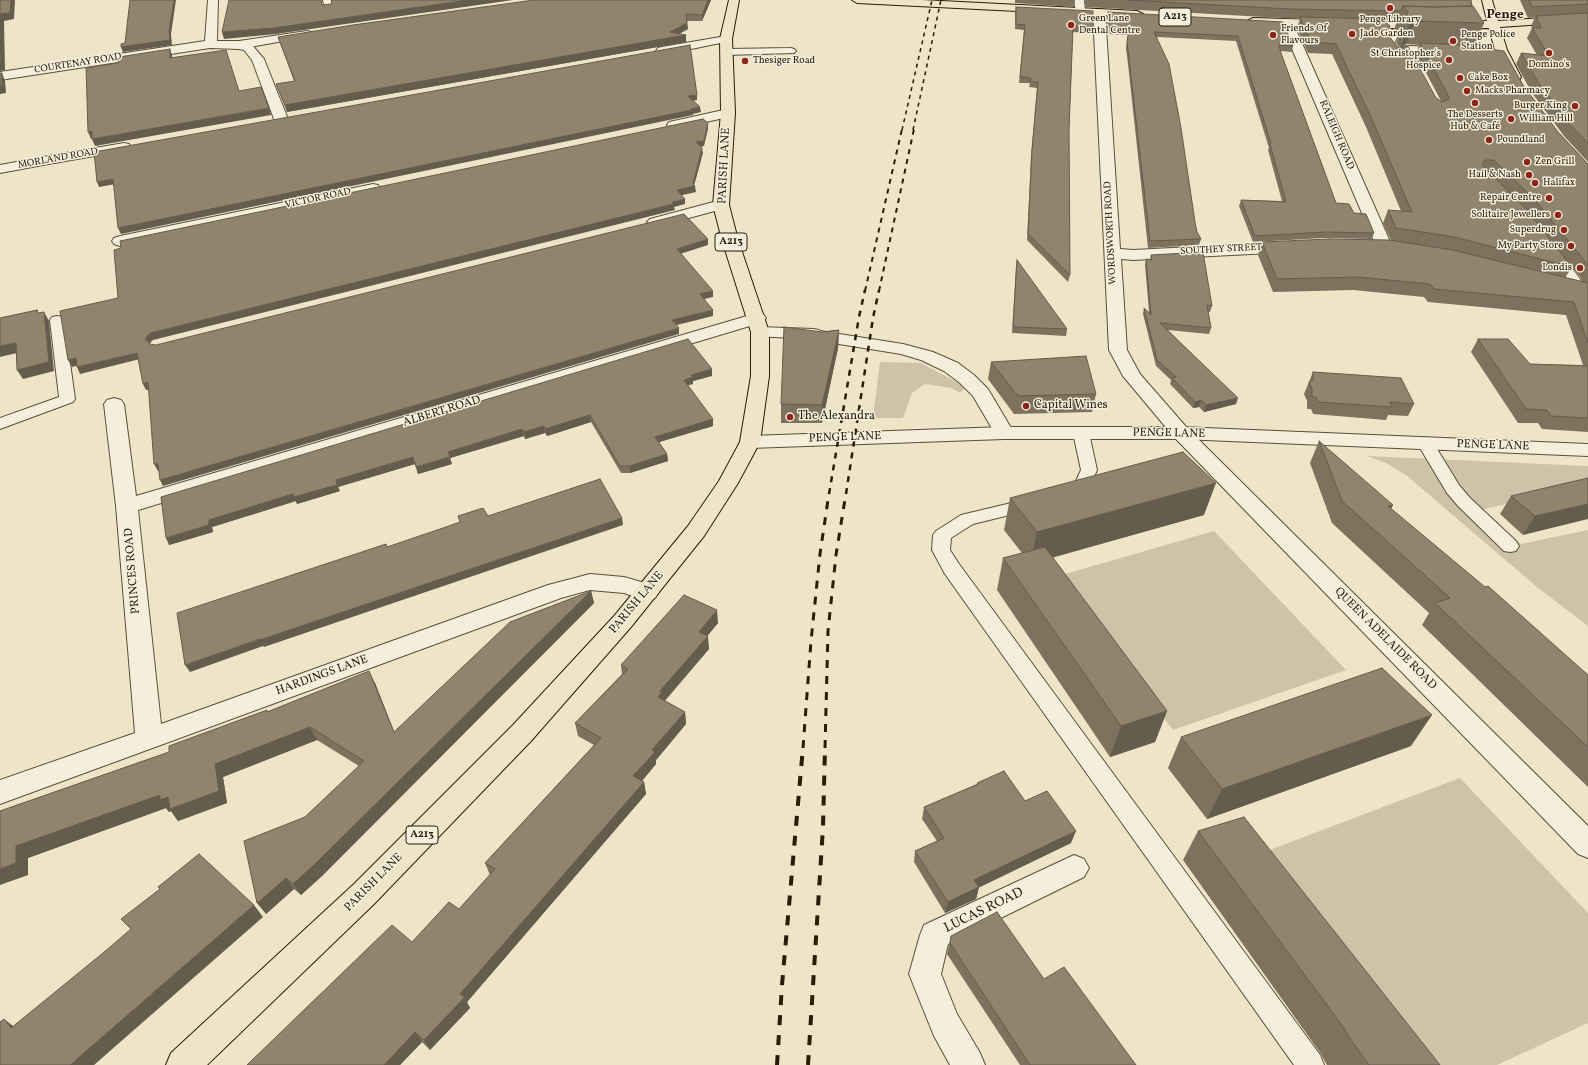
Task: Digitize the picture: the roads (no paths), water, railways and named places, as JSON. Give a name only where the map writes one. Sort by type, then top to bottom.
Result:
[{"type":"main road","name":"PARISH LANE","points":[[183,1065],[370,889],[522,733],[647,592],[696,531],[728,483],[750,442],[760,376],[758,325],[730,240],[721,205],[728,113],[726,45],[734,0]]},
{"type":"main road","name":"A213","points":[[857,0],[1079,5],[1099,12],[1146,15]]},
{"type":"main road","points":[[1487,0],[1502,53],[1521,88]]},
{"type":"main road","points":[[1240,20],[1287,23],[1460,26],[1588,18]]},
{"type":"street","points":[[210,44],[212,39],[213,0]]},
{"type":"street","name":"WORDSWORTH ROAD","points":[[1099,12],[1118,350],[1132,376],[1181,433]]},
{"type":"street","name":"RALEIGH ROAD","points":[[1287,23],[1384,247]]},
{"type":"street","name":"COURTENAY ROAD","points":[[0,76],[210,44],[233,44],[317,33]]},
{"type":"street","points":[[233,44],[248,48],[258,59],[281,118]]},
{"type":"street","points":[[653,52],[726,45]]},
{"type":"street","points":[[659,128],[728,113]]},
{"type":"street","points":[[266,121],[297,116]]},
{"type":"street","name":"MORLAND ROAD","points":[[0,169],[140,144]]},
{"type":"street","name":"VICTOR ROAD","points":[[120,241],[386,185]]},
{"type":"street","points":[[642,225],[721,205]]},
{"type":"street","name":"SOUTHEY STREET","points":[[1112,253],[1133,255],[1308,246]]},
{"type":"street","name":"ALBERT ROAD","points":[[127,506],[758,325],[903,349],[927,356],[951,367],[967,379],[981,393],[1004,433]]},
{"type":"street","name":"PRINCES ROAD","points":[[114,404],[127,506],[149,740]]},
{"type":"street","name":"PENGE LANE","points":[[750,442],[1004,433],[1181,433],[1588,450]]},
{"type":"street","name":"QUEEN ADELAIDE ROAD","points":[[1181,433],[1588,845]]},
{"type":"street","name":"HARDINGS LANE","points":[[0,792],[149,740],[556,591],[590,582],[624,585],[647,592]]},
{"type":"street","name":"LUCAS ROAD","points":[[968,1065],[944,1025],[925,974],[935,935],[1074,868]]},
{"type":"lane","points":[[1382,25],[1393,36],[1407,42]]},
{"type":"lane","points":[[1392,51],[1389,43],[1393,36]]},
{"type":"lane","points":[[726,45],[791,51]]},
{"type":"lane","points":[[1420,76],[1406,49],[1451,51]]},
{"type":"lane","points":[[1488,52],[1502,53]]},
{"type":"lane","points":[[1545,242],[1573,279],[1575,288]]},
{"type":"lane","points":[[0,424],[67,399],[57,320]]},
{"type":"lane","points":[[1081,433],[1089,470],[1082,486],[1066,496],[967,519],[942,535],[941,550],[952,569],[1310,1065]]},
{"type":"lane","points":[[1425,443],[1453,489],[1464,502],[1510,546]]},
{"type":"railway","points":[[902,130],[932,0]]},
{"type":"railway","points":[[913,130],[941,0]]},
{"type":"railway","points":[[865,291],[902,129]]},
{"type":"railway","points":[[879,291],[914,129]]},
{"type":"railway","points":[[829,494],[859,317],[865,290]]},
{"type":"railway","points":[[846,494],[873,318],[879,290]]},
{"type":"railway","points":[[803,748],[811,641],[820,554],[829,493]]},
{"type":"railway","points":[[825,748],[828,631],[836,555],[846,493]]},
{"type":"railway","points":[[777,1065],[782,985],[803,747]]},
{"type":"railway","points":[[808,1065],[823,827],[825,747]]},
{"type":"place","name":"Penge Library","points":[[1390,8]]},
{"type":"place","name":"Green Lane Dental Centre","points":[[1071,25]]},
{"type":"place","name":"Jade Garden","points":[[1352,34]]},
{"type":"place","name":"Friends Of Flavours","points":[[1273,35]]},
{"type":"place","name":"Penge Police Station","points":[[1453,41]]},
{"type":"place","name":"Domino's","points":[[1549,53]]},
{"type":"place","name":"St Christopher's Hospice","points":[[1449,60]]},
{"type":"place","name":"Thesiger Road","points":[[745,61]]},
{"type":"place","name":"Cake Box","points":[[1460,78]]},
{"type":"place","name":"Macks Pharmacy","points":[[1467,91]]},
{"type":"place","name":"The Desserts Hub & Café","points":[[1475,103]]},
{"type":"place","name":"Burger King","points":[[1575,106]]},
{"type":"place","name":"William Hill","points":[[1511,119]]},
{"type":"place","name":"Poundland","points":[[1489,140]]},
{"type":"place","name":"Zen Grill","points":[[1527,162]]},
{"type":"place","name":"Hail & Nash","points":[[1529,175]]},
{"type":"place","name":"Halifax","points":[[1535,183]]},
{"type":"place","name":"Repair Centre","points":[[1549,198]]},
{"type":"place","name":"Solitaire Jewellers","points":[[1558,215]]},
{"type":"place","name":"Superdrug","points":[[1564,230]]},
{"type":"place","name":"My Party Store","points":[[1571,246]]},
{"type":"place","name":"Londis","points":[[1580,268]]},
{"type":"place","name":"Capital Wines","points":[[1026,406]]},
{"type":"place","name":"The Alexandra","points":[[790,417]]},
{"type":"district","name":"Penge","points":[[1505,16]]}]
